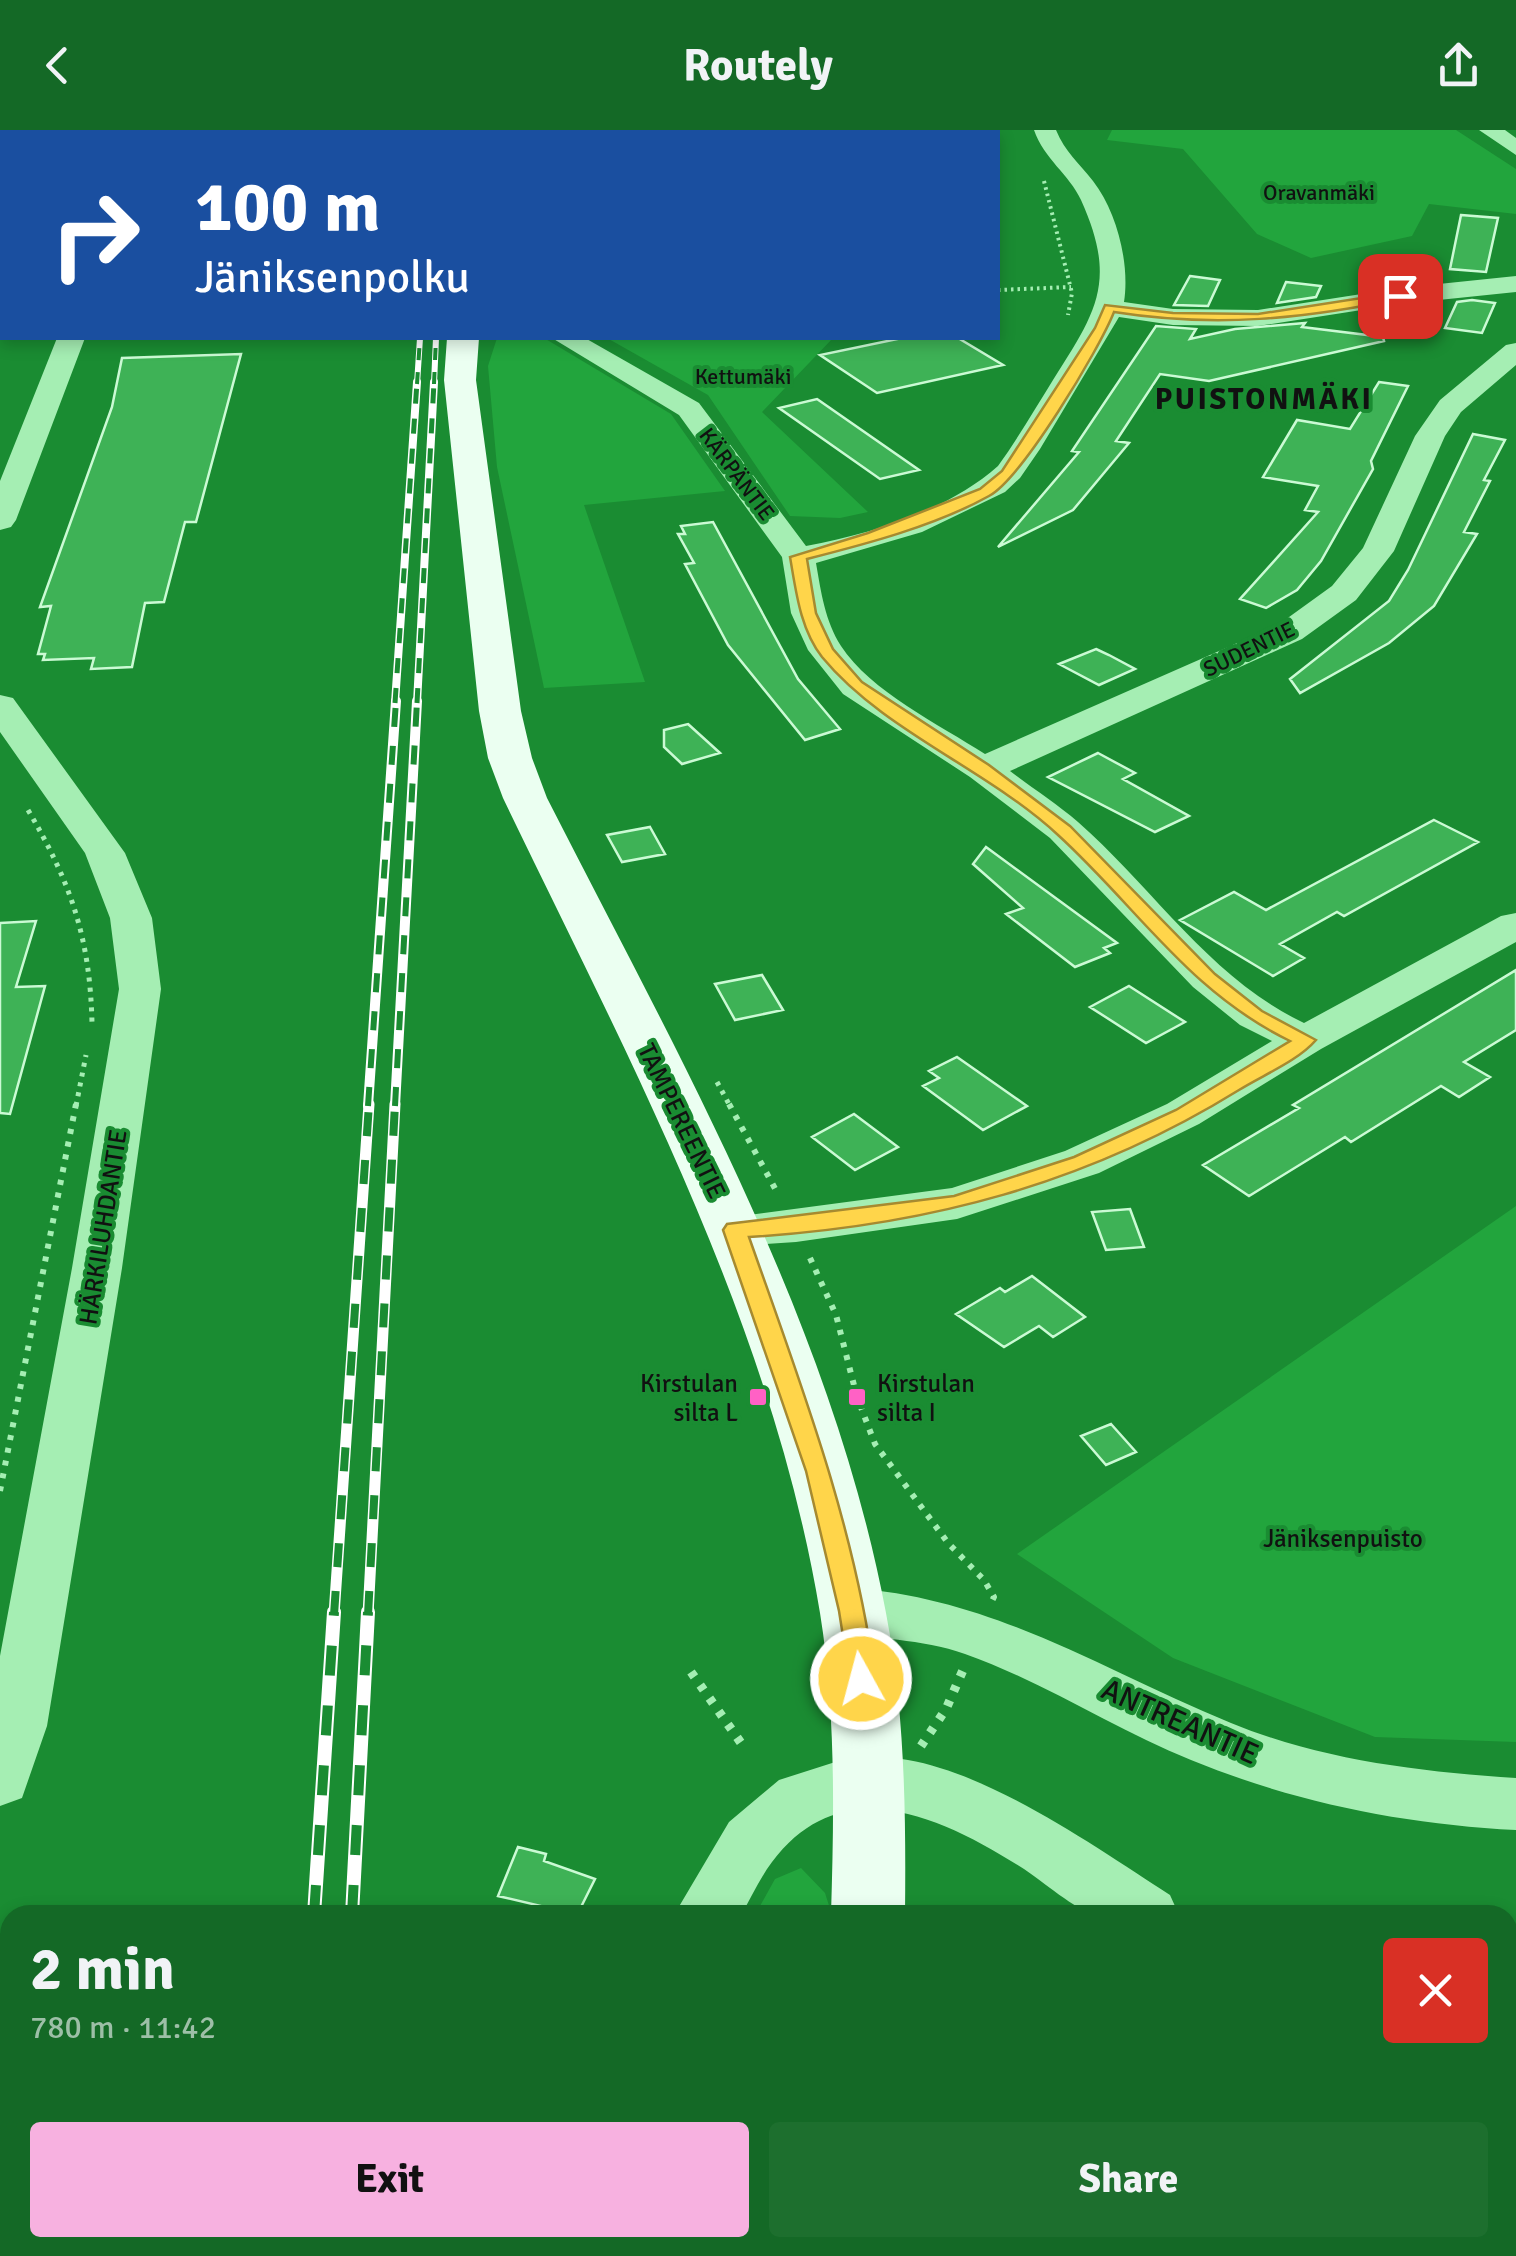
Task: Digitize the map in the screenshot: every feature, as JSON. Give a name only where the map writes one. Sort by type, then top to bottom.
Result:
[{"type":"main road","name":"TAMPEREENTIE","points":[[463,340],[460,380],[500,711],[510,758],[525,798],[735,1230],[818,1471],[852,1611],[870,1779],[868,1905]]},
{"type":"street","points":[[1490,130],[1516,148]]},
{"type":"street","points":[[798,557],[895,530],[985,492],[1008,474],[1102,328],[1110,308],[1111,267],[1089,192],[1050,144]]},
{"type":"street","points":[[1110,308],[1173,317],[1258,318],[1400,296],[1516,284]]},
{"type":"street","points":[[0,520],[70,340]]},
{"type":"street","name":"KÄRPÄNTIE","points":[[569,340],[689,409],[798,557],[808,613],[826,650],[856,686],[983,769],[1064,830],[1208,978],[1255,1016],[1305,1040]]},
{"type":"street","name":"SUDENTIE","points":[[983,769],[1290,632],[1344,593],[1378,551],[1430,436],[1450,406],[1516,352]]},
{"type":"street","name":"HÄRKILUHDANTIE","points":[[0,706],[104,853],[131,918],[140,989],[38,1608],[17,1726],[0,1780]]},
{"type":"street","points":[[735,1230],[796,1226],[956,1203],[1064,1168],[1184,1114],[1305,1040],[1513,931]]},
{"type":"street","name":"ANTREANTIE","points":[[852,1611],[926,1617],[980,1632],[1173,1725],[1280,1766],[1376,1790],[1460,1802],[1516,1804]]},
{"type":"street","points":[[711,1905],[734,1864],[770,1822],[812,1794],[870,1779],[950,1798],[988,1814],[1131,1905]]},
{"type":"path","points":[[1050,144],[1038,163],[1071,288],[1066,327]]},
{"type":"path","points":[[1000,290],[1071,288]]},
{"type":"path","points":[[20,796],[54,852],[81,917],[92,964],[92,1027]]},
{"type":"path","points":[[0,1490],[88,1042]]},
{"type":"path","points":[[994,1597],[1008,1603]]},
{"type":"path","points":[[691,1672],[746,1750]]},
{"type":"green space","name":"Oravanmäki","points":[[1112,130],[1456,130],[1516,169],[1516,214],[1429,204],[1412,236],[1311,258],[1257,234],[1183,149],[1107,140]]},
{"type":"green space","points":[[496,340],[547,340],[671,414],[725,491],[584,505],[645,682],[544,688],[497,467],[488,366]]},
{"type":"green space","name":"Kettumäki","points":[[611,340],[831,340],[762,412],[868,512],[840,518],[790,516],[708,395]]},
{"type":"green space","name":"Jäniksenpuisto","points":[[1516,1206],[1516,1742],[1375,1737],[1173,1658],[1017,1554]]},
{"type":"green space","points":[[801,1868],[825,1893],[829,1905],[761,1905],[775,1879]]},
{"type":"building","points":[[1461,215],[1498,218],[1486,272],[1450,269]]},
{"type":"building","points":[[1190,276],[1220,280],[1208,306],[1174,305]]},
{"type":"building","points":[[1286,282],[1321,286],[1316,297],[1277,303]]},
{"type":"building","points":[[1457,302],[1495,303],[1482,333],[1445,328]]},
{"type":"building","points":[[1305,323],[1302,327],[1383,337],[1384,341],[1209,381],[1160,374],[1116,441],[1129,443],[1073,510],[998,547],[1079,452],[1072,451],[1156,326],[1196,329],[1190,339],[1235,329]]},
{"type":"building","points":[[892,340],[961,340],[1003,365],[877,393],[820,355]]},
{"type":"building","points":[[241,354],[196,522],[185,522],[164,602],[145,603],[132,667],[91,669],[94,658],[43,660],[45,654],[38,654],[51,606],[40,607],[112,407],[122,358]]},
{"type":"building","points":[[1379,382],[1408,386],[1371,461],[1373,469],[1321,561],[1297,590],[1266,608],[1240,599],[1318,512],[1305,510],[1318,486],[1263,477],[1297,420],[1350,429]]},
{"type":"building","points":[[817,399],[919,470],[880,479],[779,408]]},
{"type":"building","points":[[1473,434],[1505,440],[1464,532],[1477,534],[1434,606],[1389,643],[1300,693],[1290,679],[1389,601],[1408,570]]},
{"type":"building","points":[[713,522],[798,679],[840,729],[805,740],[728,645],[685,564],[694,563],[678,534],[685,534],[681,526]]},
{"type":"building","points":[[1096,649],[1135,669],[1099,685],[1059,664]]},
{"type":"building","points":[[688,724],[720,753],[682,764],[664,747],[664,730]]},
{"type":"building","points":[[1098,753],[1135,773],[1123,779],[1189,816],[1155,832],[1048,777]]},
{"type":"building","points":[[1434,820],[1478,842],[1344,916],[1337,912],[1280,944],[1304,958],[1273,976],[1180,920],[1234,892],[1266,910]]},
{"type":"building","points":[[650,827],[665,854],[622,862],[607,835]]},
{"type":"building","points":[[986,847],[1117,943],[1104,948],[1110,953],[1075,967],[1006,914],[1023,908],[973,864]]},
{"type":"building","points":[[36,921],[16,987],[45,986],[10,1114],[0,1113],[0,923]]},
{"type":"building","points":[[1516,970],[1516,1030],[1464,1062],[1490,1077],[1459,1097],[1441,1086],[1351,1142],[1345,1137],[1249,1196],[1203,1165],[1299,1108],[1293,1105]]},
{"type":"building","points":[[762,975],[783,1010],[735,1020],[715,984]]},
{"type":"building","points":[[1129,986],[1185,1022],[1146,1043],[1090,1007]]},
{"type":"building","points":[[957,1057],[1027,1106],[983,1130],[923,1086],[939,1078],[929,1071]]},
{"type":"building","points":[[854,1114],[898,1147],[855,1170],[812,1137]]},
{"type":"building","points":[[1130,1209],[1144,1247],[1106,1250],[1092,1212]]},
{"type":"building","points":[[1032,1276],[1085,1317],[1053,1337],[1039,1326],[1004,1347],[956,1314],[1000,1288],[1005,1292]]},
{"type":"building","points":[[1111,1424],[1136,1452],[1106,1465],[1081,1436]]},
{"type":"building","points":[[518,1847],[546,1854],[544,1861],[595,1879],[582,1905],[537,1905],[498,1896]]},
{"type":"railway","points":[[417,384],[420,340]]},
{"type":"railway","points":[[434,384],[436,340]]},
{"type":"railway","points":[[395,703],[417,382]]},
{"type":"railway","points":[[417,703],[434,382]]},
{"type":"railway","points":[[368,1106],[396,701]]},
{"type":"railway","points":[[395,1106],[417,701]]},
{"type":"railway","points":[[334,1615],[369,1104]]},
{"type":"railway","points":[[368,1615],[395,1104]]},
{"type":"railway","points":[[315,1905],[334,1612]]},
{"type":"railway","points":[[353,1905],[368,1612]]},
{"type":"place","name":"Kirstulan silta L","points":[[758,1397]]},
{"type":"place","name":"Kirstulan silta I","points":[[857,1397]]},
{"type":"district","name":"PUISTONMÄKI","points":[[1264,399]]},
{"type":"route","points":[[861,1679],[852,1611],[818,1471],[771,1325],[735,1230],[796,1226],[956,1203],[1082,1162],[1184,1114],[1305,1040],[1255,1016],[1208,978],[1064,830],[983,769],[856,686],[826,650],[808,613],[798,557],[847,546],[926,518],[985,492],[1008,474],[1102,328],[1110,308],[1173,317],[1258,318],[1400,296]]}]
